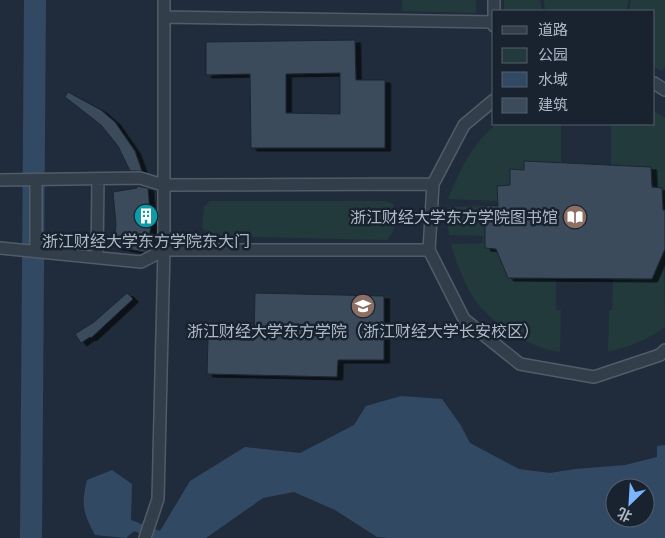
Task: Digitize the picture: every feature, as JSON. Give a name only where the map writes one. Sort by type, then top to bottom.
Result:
[{"type":"street","points":[[145,538],[158,499],[164,250],[164,0]]},
{"type":"street","points":[[164,17],[492,22]]},
{"type":"street","points":[[492,102],[464,125],[433,184],[429,250],[464,319],[520,364],[594,377],[660,355],[665,350]]},
{"type":"street","points":[[0,180],[140,178],[163,185],[433,184]]},
{"type":"street","points":[[97,257],[98,179]]},
{"type":"street","points":[[36,180],[36,251]]},
{"type":"street","points":[[0,248],[141,262],[164,250],[429,250]]},
{"type":"green space","points":[[402,0],[476,0],[476,13],[402,11]]},
{"type":"green space","points":[[504,0],[540,0],[542,10],[504,10]]},
{"type":"green space","points":[[544,0],[628,0],[627,10],[545,10]]},
{"type":"green space","points":[[631,0],[665,0],[665,67],[662,71],[655,68],[655,10],[629,10]]},
{"type":"green space","points":[[655,112],[665,118],[665,200],[662,199],[662,188],[652,187],[651,167],[611,165],[611,125],[655,125]]},
{"type":"green space","points":[[496,125],[561,125],[561,163],[525,161],[524,170],[510,169],[510,185],[497,186],[498,201],[448,199],[467,158]]},
{"type":"green space","points":[[210,201],[386,201],[393,204],[395,223],[387,240],[212,236],[202,228],[204,207]]},
{"type":"green space","points":[[485,206],[485,224],[492,233],[485,234],[485,248],[496,249],[508,278],[556,280],[556,310],[561,310],[560,352],[526,341],[504,328],[478,304],[470,291],[458,266],[451,244],[483,243],[483,236],[449,235],[447,220],[449,207]]},
{"type":"green space","points":[[664,252],[665,327],[652,336],[624,348],[608,352],[609,310],[612,310],[613,279],[652,279]]},
{"type":"water","points":[[401,396],[442,399],[460,424],[470,443],[519,469],[550,473],[625,465],[657,457],[657,446],[665,445],[665,538],[377,537],[335,510],[294,492],[263,498],[206,538],[151,538],[134,531],[126,538],[95,535],[84,509],[87,480],[112,470],[132,484],[131,520],[160,531],[190,481],[245,447],[300,453],[354,425],[366,406]]},
{"type":"building","points":[[355,40],[356,80],[385,80],[385,148],[251,148],[250,74],[206,75],[206,42]],"holes":[[[340,73],[340,114],[286,113],[286,74]]]},
{"type":"building","points":[[68,92],[101,110],[115,122],[135,151],[142,171],[130,171],[118,146],[101,125],[65,97]]},
{"type":"building","name":"浙江财经大学东方学院图书馆","points":[[524,161],[651,167],[652,187],[662,188],[663,210],[665,210],[665,249],[652,279],[508,278],[496,249],[485,248],[485,206],[498,206],[497,186],[510,185],[510,169],[524,170]]},
{"type":"building","points":[[136,186],[148,188],[151,225],[147,251],[144,252],[114,246],[116,224],[113,192],[137,188]]},
{"type":"building","points":[[127,293],[133,299],[91,338],[81,343],[75,334],[94,322]]},
{"type":"building","points":[[255,293],[384,296],[384,360],[338,360],[337,377],[207,374],[208,339],[254,340]]},
{"type":"waterway","points":[[31,538],[35,0]]},
{"type":"place","name":"浙江财经大学东方学院东大门","points":[[146,216]]},
{"type":"place","name":"浙江财经大学东方学院图书馆","points":[[575,217]]},
{"type":"place","name":"浙江财经大学东方学院（浙江财经大学长安校区）","points":[[363,306]]}]
